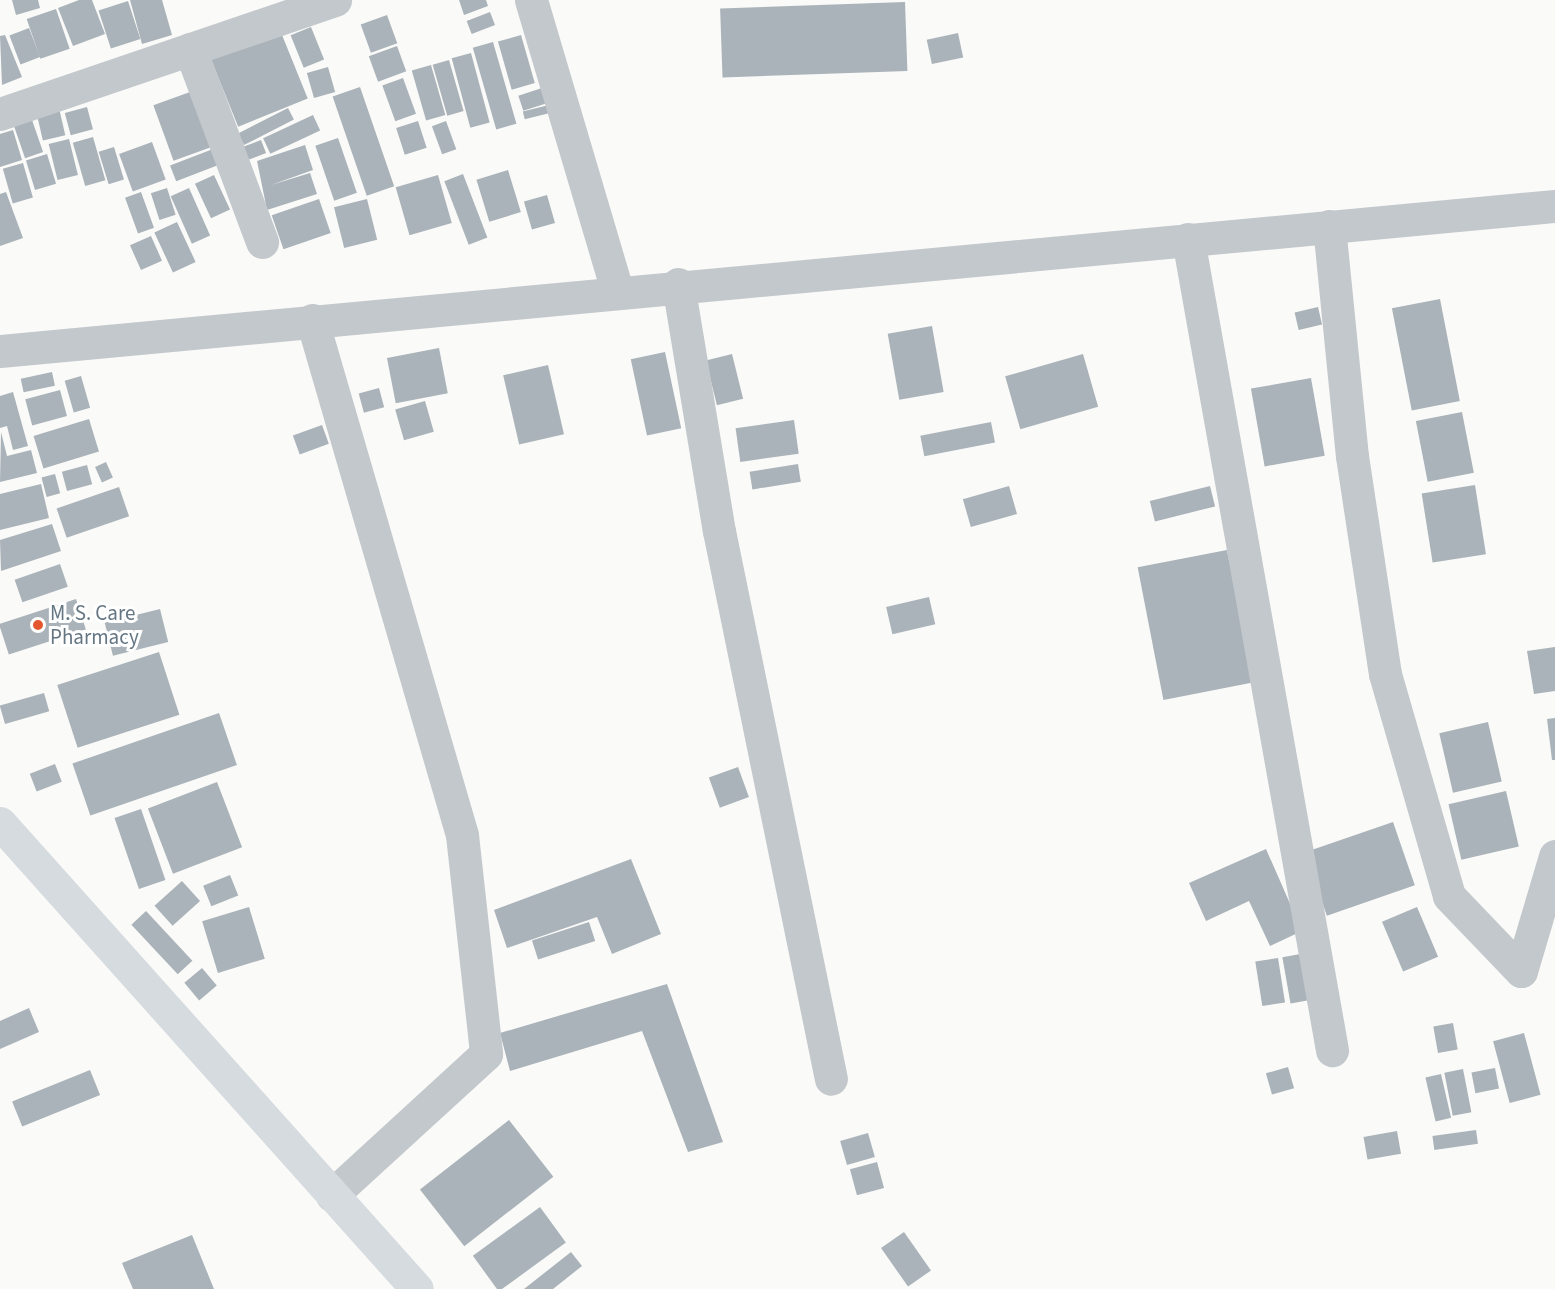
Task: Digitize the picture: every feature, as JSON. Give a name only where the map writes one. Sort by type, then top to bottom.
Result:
[{"type":"main road","points":[[0,823],[417,1289]]},
{"type":"street","points":[[0,114],[335,0]]},
{"type":"street","points":[[531,0],[617,290]]},
{"type":"street","points":[[190,49],[262,242]]},
{"type":"street","points":[[0,351],[678,284],[1555,206]]},
{"type":"street","points":[[1329,226],[1352,456],[1385,674],[1449,896],[1521,971],[1555,856]]},
{"type":"street","points":[[1188,239],[1332,1050]]},
{"type":"street","points":[[678,284],[718,531],[831,1079]]},
{"type":"street","points":[[312,320],[462,835],[486,1054],[332,1195]]},
{"type":"building","points":[[12,0],[38,0],[40,8],[16,15]]},
{"type":"building","points":[[79,0],[92,0],[105,34],[73,46],[58,8]]},
{"type":"building","points":[[130,0],[162,0],[172,35],[142,44]]},
{"type":"building","points":[[459,0],[486,0],[488,6],[464,15]]},
{"type":"building","points":[[128,1],[140,39],[111,49],[99,11]]},
{"type":"building","points":[[905,2],[907,71],[723,77],[720,8]]},
{"type":"building","points":[[56,9],[70,49],[40,59],[27,19]]},
{"type":"building","points":[[490,12],[495,25],[472,34],[467,21]]},
{"type":"building","points":[[387,15],[397,43],[371,53],[361,25]]},
{"type":"building","points":[[311,27],[324,59],[304,68],[291,35]]},
{"type":"building","points":[[29,28],[40,57],[21,64],[9,36]]},
{"type":"building","points":[[280,30],[308,99],[238,127],[210,58]]},
{"type":"building","points":[[958,33],[963,57],[932,64],[927,40]]},
{"type":"building","points":[[5,35],[22,77],[2,85],[0,36]]},
{"type":"building","points":[[521,35],[535,83],[512,90],[498,42]]},
{"type":"building","points":[[493,42],[516,124],[496,129],[473,48]]},
{"type":"building","points":[[397,46],[406,71],[378,82],[369,56]]},
{"type":"building","points":[[471,53],[490,123],[470,128],[452,58]]},
{"type":"building","points":[[449,60],[464,111],[447,116],[433,65]]},
{"type":"building","points":[[431,65],[445,115],[426,120],[412,71]]},
{"type":"building","points":[[328,67],[335,92],[314,98],[307,73]]},
{"type":"building","points":[[403,78],[416,114],[395,121],[382,86]]},
{"type":"building","points":[[360,87],[394,186],[367,196],[333,96]]},
{"type":"building","points":[[545,87],[550,102],[523,111],[518,96]]},
{"type":"building","points":[[190,92],[210,147],[174,161],[153,105]]},
{"type":"building","points":[[549,105],[551,113],[525,119],[523,112]]},
{"type":"building","points":[[87,107],[93,129],[71,135],[65,113]]},
{"type":"building","points":[[59,108],[65,135],[43,140],[37,113]]},
{"type":"building","points":[[288,108],[294,120],[244,145],[238,133]]},
{"type":"building","points":[[313,115],[320,130],[270,154],[263,138]]},
{"type":"building","points":[[31,117],[43,152],[25,158],[13,123]]},
{"type":"building","points":[[418,121],[427,148],[405,155],[396,128]]},
{"type":"building","points":[[446,121],[456,149],[442,154],[432,126]]},
{"type":"building","points":[[13,130],[22,160],[0,167],[0,134]]},
{"type":"building","points":[[93,137],[105,180],[85,186],[73,143]]},
{"type":"building","points":[[338,138],[357,193],[334,201],[315,146]]},
{"type":"building","points":[[69,139],[78,175],[58,180],[49,144]]},
{"type":"building","points":[[261,140],[266,153],[246,161],[241,148]]},
{"type":"building","points":[[152,142],[166,180],[133,192],[119,154]]},
{"type":"building","points":[[305,145],[313,170],[271,185],[310,173],[317,194],[267,210],[257,161]]},
{"type":"building","points":[[114,147],[124,180],[109,184],[99,152]]},
{"type":"building","points":[[213,149],[219,165],[176,181],[170,165]]},
{"type":"building","points":[[47,154],[56,184],[35,190],[26,160]]},
{"type":"building","points":[[23,163],[33,198],[13,203],[3,169]]},
{"type":"building","points":[[508,170],[521,212],[489,222],[476,180]]},
{"type":"building","points":[[463,174],[487,237],[469,245],[444,181]]},
{"type":"building","points":[[214,175],[230,209],[211,218],[195,184]]},
{"type":"building","points":[[438,175],[452,223],[409,235],[396,187]]},
{"type":"building","points":[[167,188],[176,215],[159,220],[151,193]]},
{"type":"building","points":[[189,188],[210,236],[192,244],[171,196]]},
{"type":"building","points":[[6,192],[23,238],[0,246],[0,194]]},
{"type":"building","points":[[141,192],[154,228],[138,234],[125,198]]},
{"type":"building","points":[[547,195],[555,223],[532,229],[524,202]]},
{"type":"building","points":[[319,199],[331,233],[283,249],[272,215]]},
{"type":"building","points":[[367,199],[377,240],[344,248],[334,207]]},
{"type":"building","points":[[177,222],[196,262],[173,272],[154,233]]},
{"type":"building","points":[[151,236],[162,261],[141,270],[130,245]]},
{"type":"building","points":[[1440,299],[1460,401],[1412,410],[1392,308]]},
{"type":"building","points":[[1318,307],[1322,325],[1299,330],[1295,312]]},
{"type":"building","points":[[932,326],[944,392],[899,400],[888,334]]},
{"type":"building","points":[[439,348],[448,393],[396,403],[387,358]]},
{"type":"building","points":[[665,352],[681,428],[647,436],[631,359]]},
{"type":"building","points":[[732,354],[743,399],[717,405],[706,361]]},
{"type":"building","points":[[1083,354],[1098,407],[1020,429],[1005,376]]},
{"type":"building","points":[[548,365],[564,434],[519,445],[503,375]]},
{"type":"building","points":[[52,372],[55,386],[24,392],[21,379]]},
{"type":"building","points":[[81,376],[90,408],[74,412],[65,381]]},
{"type":"building","points":[[1311,378],[1325,456],[1265,466],[1251,389]]},
{"type":"building","points":[[379,388],[384,407],[364,413],[359,393]]},
{"type":"building","points":[[60,390],[67,416],[32,425],[25,399]]},
{"type":"building","points":[[13,392],[28,446],[13,450],[7,426],[0,428],[0,396]]},
{"type":"building","points":[[425,401],[434,432],[404,440],[395,410]]},
{"type":"building","points":[[1462,412],[1474,473],[1428,482],[1416,421]]},
{"type":"building","points":[[89,419],[99,452],[43,468],[34,436]]},
{"type":"building","points":[[794,420],[799,454],[740,462],[736,428]]},
{"type":"building","points":[[991,422],[995,443],[924,456],[920,436]]},
{"type":"building","points":[[322,425],[329,444],[300,454],[293,436]]},
{"type":"building","points":[[1,432],[7,456],[31,450],[37,473],[0,482]]},
{"type":"building","points":[[106,462],[113,478],[102,482],[95,467]]},
{"type":"building","points":[[798,464],[801,482],[752,489],[750,472]]},
{"type":"building","points":[[87,465],[92,484],[67,491],[62,472]]},
{"type":"building","points":[[55,474],[60,493],[47,497],[41,478]]},
{"type":"building","points":[[41,484],[49,518],[0,530],[0,494]]},
{"type":"building","points":[[1475,485],[1486,554],[1433,563],[1422,493]]},
{"type":"building","points":[[1009,486],[1017,514],[971,527],[963,499]]},
{"type":"building","points":[[1210,486],[1215,506],[1155,521],[1150,501]]},
{"type":"building","points":[[119,487],[129,516],[67,538],[57,508]]},
{"type":"building","points":[[52,524],[61,551],[1,571],[0,540]]},
{"type":"building","points":[[1227,550],[1253,683],[1163,700],[1138,567]]},
{"type":"building","points":[[60,564],[68,587],[22,602],[15,580]]},
{"type":"building","points":[[929,597],[935,624],[892,634],[886,607]]},
{"type":"building","points":[[76,599],[86,629],[9,654],[0,624]]},
{"type":"building","points":[[160,609],[168,642],[113,656],[105,623]]},
{"type":"building","points":[[1555,647],[1555,691],[1534,694],[1527,651]]},
{"type":"building","points":[[159,652],[179,715],[78,748],[57,685]]},
{"type":"building","points":[[44,693],[49,711],[5,724],[0,706]]},
{"type":"building","points":[[219,713],[237,765],[90,815],[72,763]]},
{"type":"building","points":[[1555,718],[1555,760],[1552,760],[1547,719]]},
{"type":"building","points":[[1488,722],[1502,781],[1453,793],[1439,733]]},
{"type":"building","points":[[55,764],[62,782],[37,791],[30,774]]},
{"type":"building","points":[[738,767],[749,797],[720,808],[709,778]]},
{"type":"building","points":[[217,782],[242,847],[173,874],[148,809]]},
{"type":"building","points":[[1506,791],[1519,847],[1461,860],[1449,804]]},
{"type":"building","points":[[141,809],[165,880],[139,889],[115,818]]},
{"type":"building","points":[[1393,822],[1415,885],[1327,916],[1305,852]]},
{"type":"building","points":[[1266,849],[1302,931],[1270,946],[1249,901],[1206,921],[1189,883]]},
{"type":"building","points":[[631,859],[661,934],[612,954],[597,917],[507,948],[494,910]]},
{"type":"building","points":[[230,875],[238,895],[211,906],[203,886]]},
{"type":"building","points":[[182,881],[200,901],[173,926],[155,906]]},
{"type":"building","points":[[249,907],[265,959],[218,973],[202,921]]},
{"type":"building","points":[[1417,907],[1438,957],[1403,972],[1382,922]]},
{"type":"building","points":[[146,911],[192,961],[178,974],[131,925]]},
{"type":"building","points":[[589,922],[595,941],[538,960],[532,941]]},
{"type":"building","points":[[1306,953],[1314,999],[1291,1003],[1282,957]]},
{"type":"building","points":[[1278,958],[1285,1002],[1262,1006],[1255,962]]},
{"type":"building","points":[[202,968],[217,986],[199,1000],[184,983]]},
{"type":"building","points":[[667,984],[723,1142],[688,1152],[642,1031],[510,1071],[500,1033]]},
{"type":"building","points":[[29,1008],[39,1032],[0,1049],[0,1021]]},
{"type":"building","points":[[1453,1023],[1458,1050],[1438,1053],[1433,1026]]},
{"type":"building","points":[[1524,1033],[1541,1095],[1510,1103],[1493,1041]]},
{"type":"building","points":[[1288,1067],[1294,1088],[1272,1094],[1266,1073]]},
{"type":"building","points":[[1495,1068],[1499,1089],[1475,1093],[1471,1073]]},
{"type":"building","points":[[1463,1069],[1471,1112],[1453,1116],[1444,1073]]},
{"type":"building","points":[[90,1070],[100,1095],[22,1127],[12,1101]]},
{"type":"building","points":[[1441,1074],[1451,1118],[1436,1121],[1425,1078]]},
{"type":"building","points":[[509,1120],[553,1177],[464,1246],[420,1190]]},
{"type":"building","points":[[1476,1130],[1478,1144],[1434,1150],[1432,1136]]},
{"type":"building","points":[[1397,1131],[1401,1154],[1368,1160],[1364,1137]]},
{"type":"building","points":[[868,1133],[875,1157],[847,1165],[840,1141]]},
{"type":"building","points":[[877,1162],[884,1188],[857,1195],[850,1169]]},
{"type":"building","points":[[540,1207],[566,1243],[502,1289],[497,1289],[473,1256]]},
{"type":"building","points":[[904,1232],[931,1271],[908,1287],[881,1248]]},
{"type":"building","points":[[192,1235],[214,1289],[133,1289],[122,1263]]},
{"type":"building","points":[[571,1252],[582,1266],[553,1289],[524,1289]]},
{"type":"place","name":"M. S. Care Pharmacy","points":[[38,625]]}]
